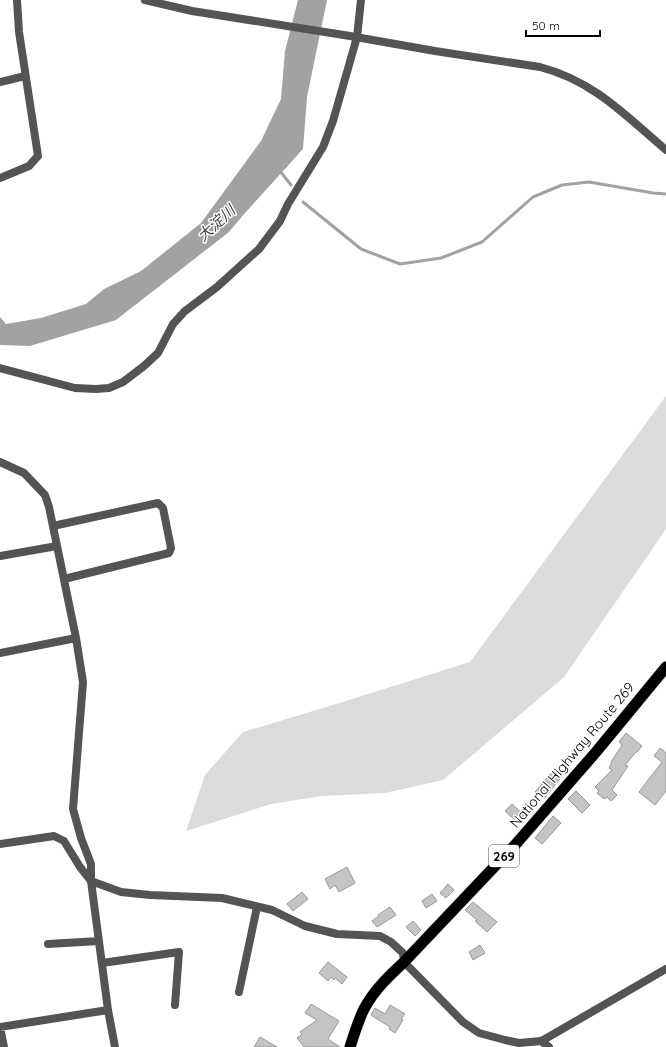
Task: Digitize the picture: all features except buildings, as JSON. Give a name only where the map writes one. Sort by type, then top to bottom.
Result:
[{"type":"highway","name":"National Highway Route 269","points":[[350,1047],[364,1009],[375,992],[515,845],[596,752],[666,667]]},
{"type":"street","points":[[0,178],[29,166],[38,156],[19,32],[17,0]]},
{"type":"street","points":[[145,0],[192,11],[354,36],[435,51],[540,67],[555,71],[595,91],[617,107],[666,150]]},
{"type":"street","points":[[0,368],[75,388],[96,390],[109,388],[123,382],[144,366],[158,352],[173,324],[259,249],[280,221],[288,204],[323,146],[334,121],[361,0]]},
{"type":"street","points":[[0,82],[26,76]]},
{"type":"street","points":[[0,462],[24,473],[45,495],[58,546],[83,682],[73,809],[81,838],[91,864],[91,881],[108,1010],[116,1047]]},
{"type":"street","points":[[53,526],[158,503],[163,508],[171,548],[169,553],[64,579]]},
{"type":"street","points":[[0,556],[58,546]]},
{"type":"street","points":[[0,653],[76,638]]},
{"type":"street","points":[[0,844],[54,836],[64,841],[80,867],[91,881],[121,892],[150,895],[222,898],[272,910],[305,926],[337,934],[380,936],[391,942],[403,953],[404,962],[463,1022],[479,1033],[519,1043],[541,1041],[666,969]]},
{"type":"street","points":[[239,992],[257,907]]},
{"type":"street","points":[[48,944],[99,941]]},
{"type":"street","points":[[102,963],[179,952],[175,1005]]},
{"type":"street","points":[[4,1047],[0,1027],[108,1010]]},
{"type":"street","points":[[541,1041],[549,1047]]},
{"type":"street","points":[[519,1047],[529,1042]]},
{"type":"shaded area","points":[[666,396],[666,529],[564,677],[443,780],[385,793],[322,796],[271,804],[186,831],[205,775],[243,732],[470,662]]},
{"type":"water","name":"大淀川","points":[[298,0],[327,0],[307,97],[303,149],[229,232],[116,320],[30,346],[0,345],[0,317],[6,324],[41,318],[86,304],[104,289],[141,271],[201,223],[261,141],[281,99],[285,51]]},
{"type":"waterway","points":[[280,171],[291,185]]},
{"type":"waterway","points":[[303,202],[361,249],[400,264],[441,258],[482,242],[533,197],[562,185],[589,182],[666,194]]}]
